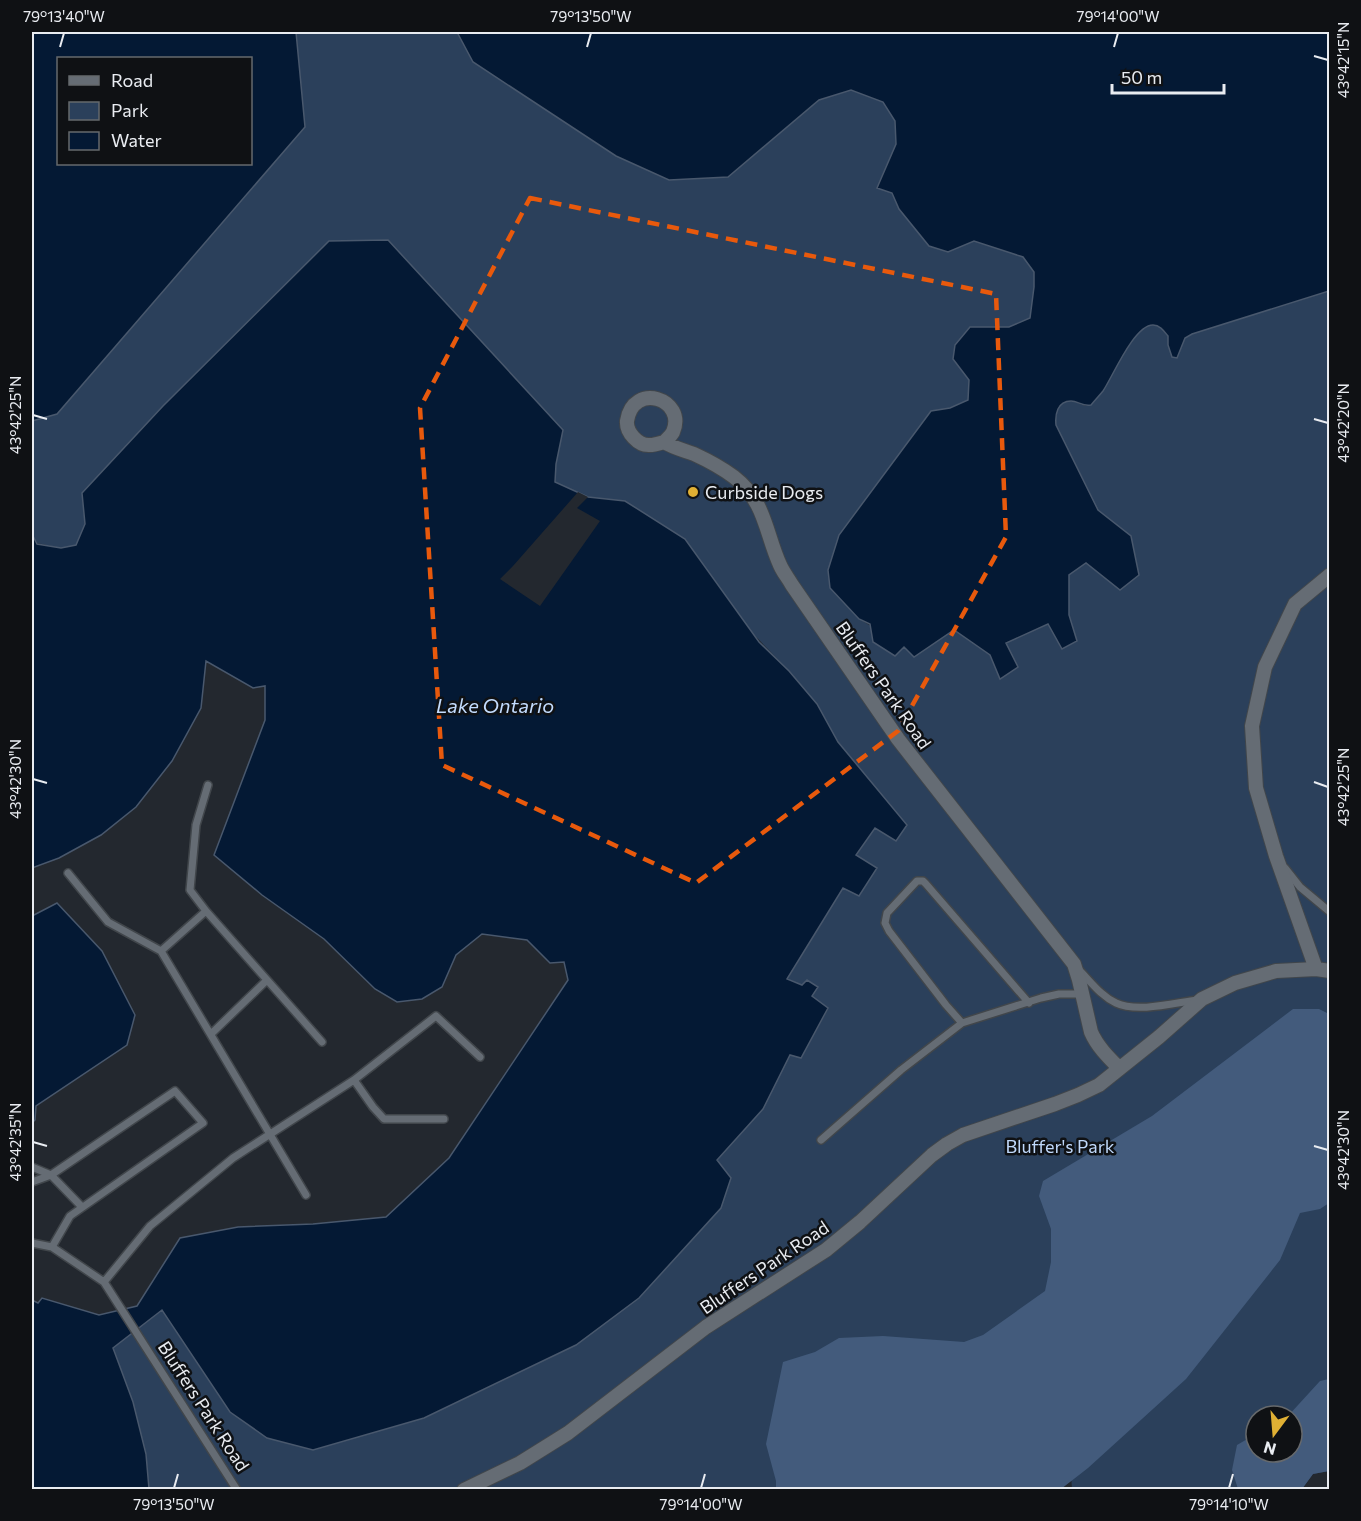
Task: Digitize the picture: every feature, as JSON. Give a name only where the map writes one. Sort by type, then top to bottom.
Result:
[{"type":"street","name":"Bluffers Park Road","points":[[664,442],[676,449],[694,454],[734,477],[759,506],[780,564],[792,585],[898,739],[1074,964],[1094,1040],[1119,1068]]},
{"type":"street","points":[[1323,970],[1276,856],[1256,788],[1252,726],[1265,667],[1295,604],[1329,575]]},
{"type":"street","name":"Bluffers Park Road","points":[[464,1490],[519,1463],[567,1433],[706,1327],[826,1250],[947,1144],[1099,1085],[1202,999],[1235,983],[1281,971],[1323,970]]},
{"type":"lane","points":[[208,786],[196,825],[190,890],[322,1042]]},
{"type":"lane","points":[[1276,856],[1300,887],[1329,912]]},
{"type":"lane","points":[[68,873],[108,922],[161,951],[306,1195]]},
{"type":"lane","points":[[962,1023],[886,927],[887,913],[917,880],[926,884],[1029,1003]]},
{"type":"lane","points":[[161,951],[206,911]]},
{"type":"lane","name":"Bluffers Park Road","points":[[1074,964],[1106,997],[1125,1006],[1142,1007],[1202,999]]},
{"type":"lane","points":[[211,1034],[267,980]]},
{"type":"lane","points":[[821,1140],[902,1070],[962,1023],[1041,998],[1059,994],[1082,994]]},
{"type":"lane","points":[[32,1243],[52,1247],[104,1282],[150,1226],[233,1158],[354,1080],[436,1016],[480,1057]]},
{"type":"lane","points":[[354,1080],[384,1119],[444,1119]]},
{"type":"lane","points":[[32,1182],[51,1174],[176,1091],[203,1123],[70,1216],[52,1247]]},
{"type":"lane","points":[[32,1167],[51,1174],[82,1207]]},
{"type":"lane","name":"Bluffers Park Road","points":[[104,1282],[237,1490]]},
{"type":"highlighted area","points":[[530,198],[996,294],[1006,537],[898,731],[696,883],[442,765],[420,408]]},
{"type":"green space","name":"Bluffer's Park","points":[[296,32],[457,32],[473,62],[728,177],[819,100],[851,90],[883,102],[895,121],[896,144],[878,188],[892,193],[899,209],[948,252],[974,241],[1023,257],[1034,272],[1034,287],[1030,319],[1010,328],[970,327],[955,345],[953,359],[969,380],[968,400],[950,408],[931,411],[839,535],[828,570],[859,619],[904,646],[914,657],[954,630],[990,655],[1000,679],[1018,667],[1006,643],[1069,615],[1068,575],[1131,536],[1098,510],[1056,425],[1060,406],[1071,401],[1086,406],[1097,396],[1131,342],[1146,327],[1158,326],[1168,336],[1168,345],[1177,358],[1185,338],[1191,334],[1329,291],[1329,1471],[1313,1474],[1302,1489],[1072,1489],[1067,1416],[940,1489],[149,1489],[146,1454],[133,1402],[112,1348],[162,1310],[230,1412],[313,1450],[424,1418],[576,1345],[717,1160],[763,1109],[790,1055],[801,1058],[828,1009],[812,996],[817,987],[807,981],[803,985],[787,980],[843,888],[860,895],[876,868],[856,856],[875,827],[907,825],[838,742],[817,704],[789,671],[625,501],[588,497],[555,482],[556,464],[329,241],[163,406],[82,493],[85,524],[76,545],[61,548],[37,543],[32,534],[32,421],[57,414],[305,127]]},
{"type":"shaded area","points":[[1293,1009],[1319,1009],[1329,1014],[1330,1107],[1327,1113],[1330,1120],[1329,1203],[1320,1209],[1300,1213],[1280,1260],[1186,1379],[1088,1468],[1061,1489],[776,1489],[766,1444],[783,1362],[815,1352],[839,1338],[883,1336],[964,1342],[983,1335],[1045,1291],[1051,1262],[1051,1229],[1039,1196],[1043,1181],[1152,1116]]},
{"type":"shaded area","points":[[1329,1379],[1329,1471],[1313,1474],[1302,1489],[1238,1489],[1232,1470],[1237,1445],[1244,1441],[1244,1464],[1304,1464],[1304,1404],[1299,1404],[1320,1381]]},
{"type":"water","points":[[32,32],[296,32],[305,127],[57,414],[32,421]]},
{"type":"water","points":[[457,32],[1329,32],[1329,291],[1192,334],[1185,338],[1177,358],[1172,357],[1168,336],[1162,329],[1153,325],[1146,327],[1131,342],[1103,391],[1091,405],[1071,401],[1060,406],[1056,425],[1098,510],[1131,536],[1139,575],[1120,590],[1086,563],[1069,575],[1069,615],[1077,641],[1062,649],[1048,624],[1006,643],[1018,667],[1000,679],[990,655],[954,630],[914,657],[904,647],[895,656],[873,642],[870,624],[859,619],[830,588],[828,570],[839,535],[931,411],[950,408],[968,400],[969,380],[953,359],[955,345],[970,327],[1009,327],[1030,318],[1034,272],[1023,257],[974,241],[948,252],[929,246],[899,209],[892,193],[877,188],[896,144],[895,121],[883,102],[851,90],[819,100],[728,177],[669,180],[616,156],[473,62]]},
{"type":"water","name":"Lake Ontario","points":[[388,240],[563,430],[555,482],[588,497],[625,501],[685,539],[759,642],[789,671],[817,704],[838,742],[907,825],[896,841],[875,828],[856,855],[877,868],[859,896],[843,888],[787,979],[802,985],[807,980],[818,987],[812,996],[828,1008],[801,1058],[790,1055],[763,1109],[717,1160],[731,1178],[721,1208],[639,1298],[576,1345],[424,1418],[313,1450],[267,1438],[230,1412],[162,1310],[113,1348],[133,1402],[146,1454],[149,1489],[32,1489],[32,1300],[38,1303],[42,1298],[99,1315],[137,1306],[180,1238],[238,1227],[313,1224],[386,1217],[449,1158],[568,980],[564,962],[550,963],[527,940],[482,934],[456,955],[442,987],[422,999],[397,1002],[375,989],[324,939],[262,895],[214,855],[265,720],[265,686],[253,688],[206,661],[201,708],[172,761],[136,807],[101,835],[59,858],[32,868],[32,534],[37,544],[61,548],[76,545],[85,524],[82,493],[163,406],[329,241]]},
{"type":"water","points":[[57,903],[102,951],[135,1015],[127,1045],[36,1106],[35,1120],[32,1123],[32,916]]},
{"type":"pier","points":[[578,492],[588,497],[577,508],[600,521],[540,606],[500,579]]},
{"type":"place","name":"Curbside Dogs","points":[[693,492]]}]
